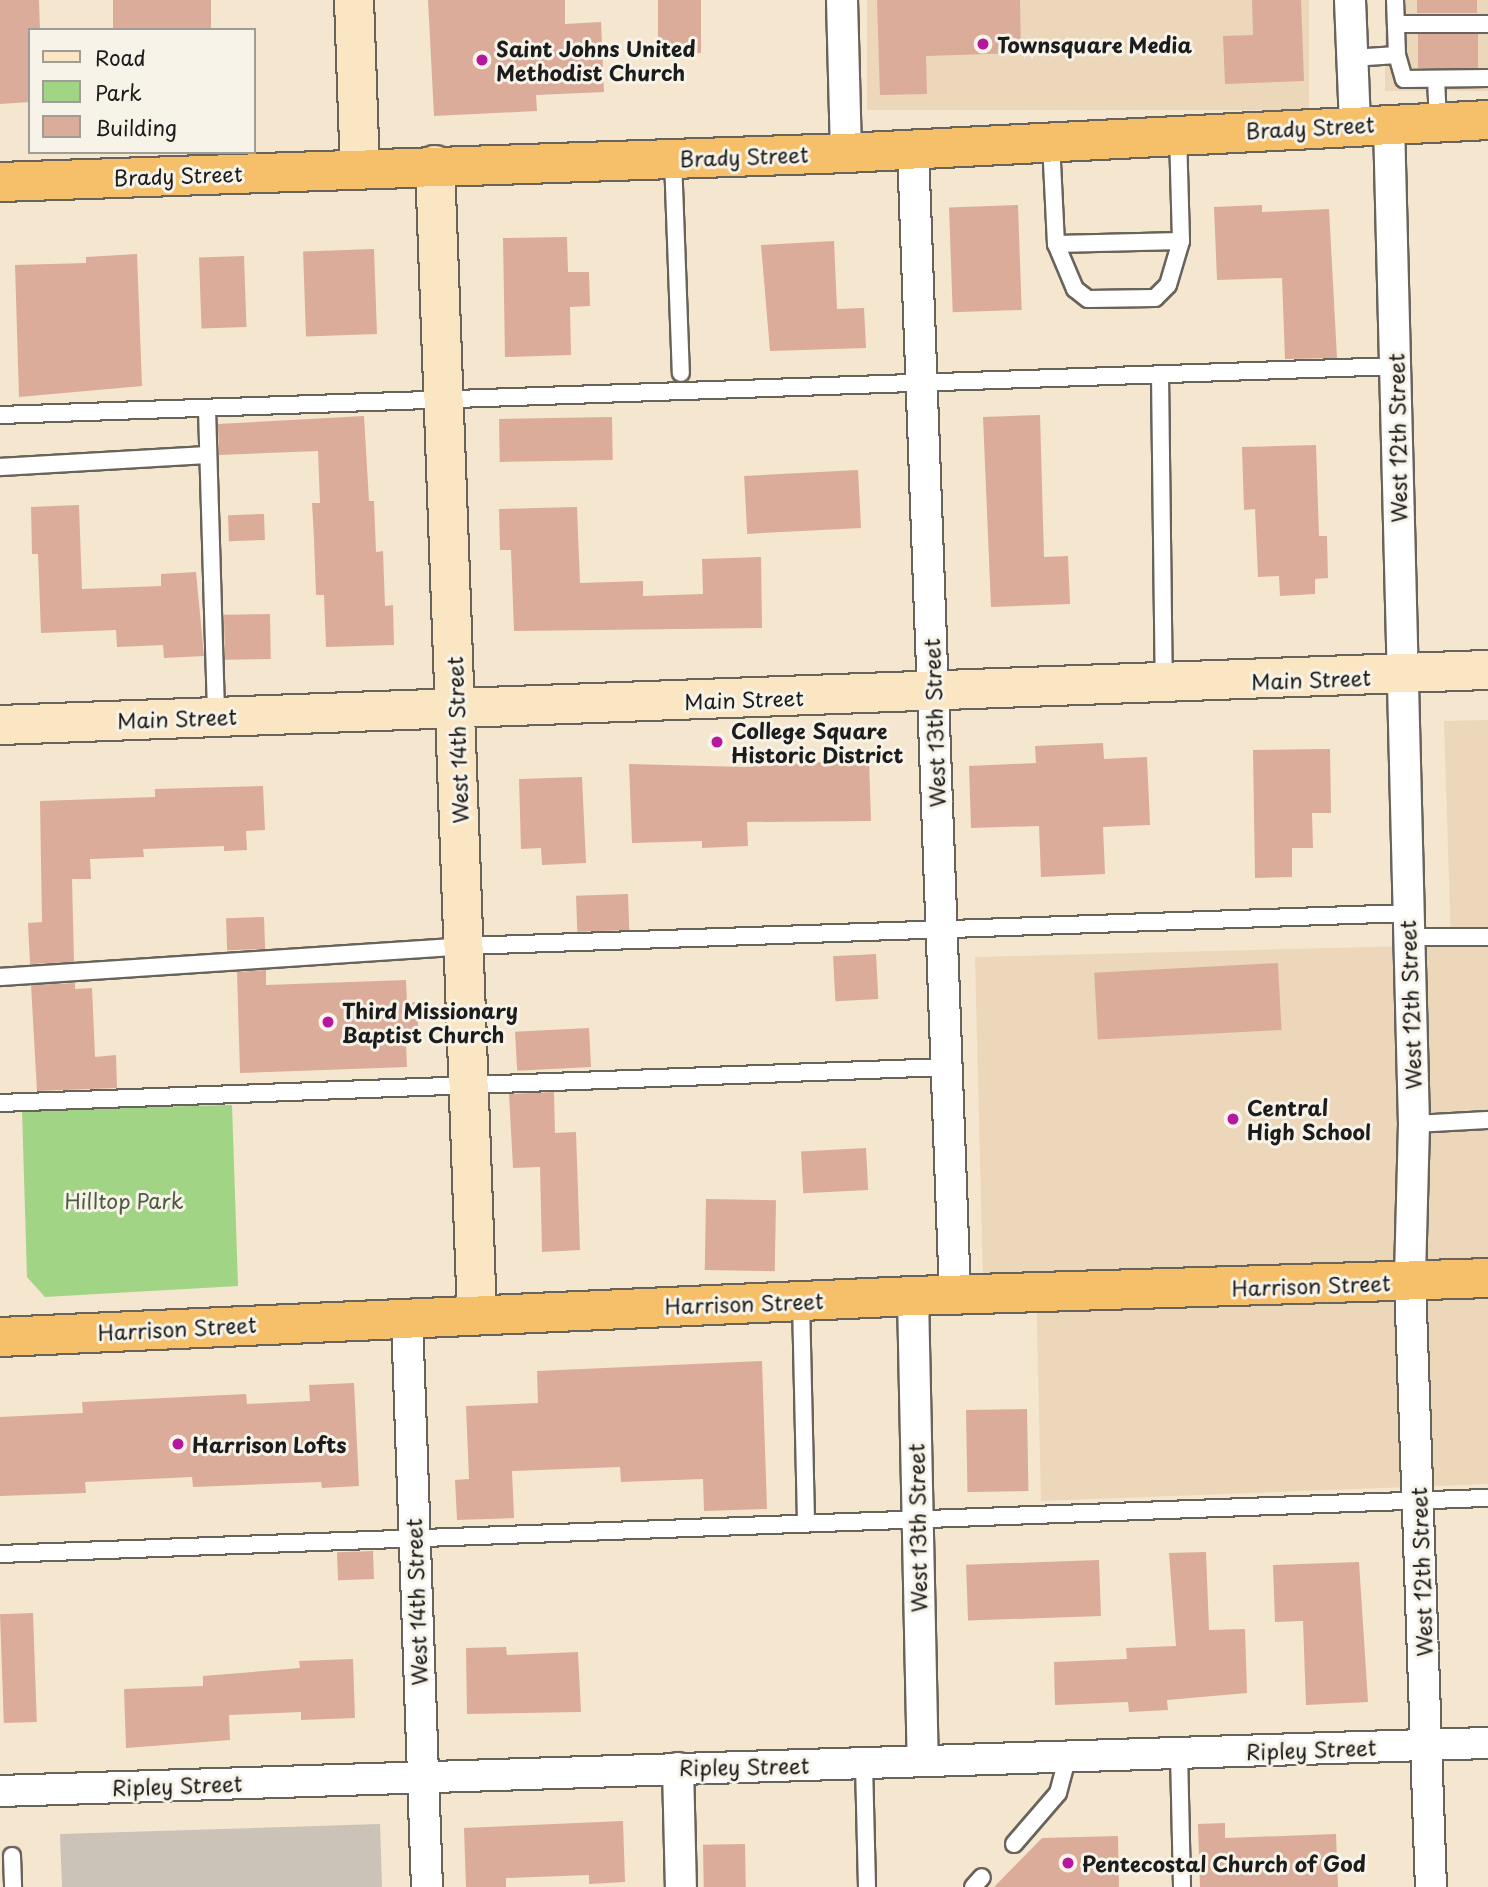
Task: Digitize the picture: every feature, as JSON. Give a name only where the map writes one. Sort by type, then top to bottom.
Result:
[{"type":"highway","name":"Brady Street","points":[[0,182],[846,153],[1488,120]]},
{"type":"highway","name":"Harrison Street","points":[[0,1337],[913,1296],[955,1297],[1488,1278]]},
{"type":"street","points":[[354,0],[360,169]]},
{"type":"street","points":[[842,0],[846,153]]},
{"type":"street","name":"West 12th Street","points":[[1350,0],[1352,58],[1372,124],[1395,366],[1414,1124],[1410,1281],[1431,1887]]},
{"type":"street","name":"West 13th Street","points":[[913,150],[955,1297]]},
{"type":"street","name":"West 14th Street","points":[[435,165],[477,1315]]},
{"type":"street","name":"Main Street","points":[[0,725],[1402,676],[1488,670]]},
{"type":"street","name":"West 13th Street","points":[[913,1296],[923,1761]]},
{"type":"street","name":"West 14th Street","points":[[407,1318],[427,1887]]},
{"type":"street","name":"Ripley Street","points":[[0,1791],[1488,1743]]},
{"type":"street","points":[[678,1768],[681,1887]]},
{"type":"lane","points":[[1395,0],[1396,55],[1404,79],[1488,78]]},
{"type":"lane","points":[[1396,24],[1488,24]]},
{"type":"lane","points":[[1352,58],[1396,55]]},
{"type":"lane","points":[[1436,79],[1438,121]]},
{"type":"lane","points":[[1051,142],[1056,244],[1075,289],[1088,299],[1156,298],[1168,285],[1181,241],[1178,135]]},
{"type":"lane","points":[[673,159],[681,373]]},
{"type":"lane","points":[[1056,244],[1181,241]]},
{"type":"lane","points":[[0,415],[1395,366]]},
{"type":"lane","points":[[1160,374],[1164,684]]},
{"type":"lane","points":[[207,409],[216,717]]},
{"type":"lane","points":[[0,467],[208,455]]},
{"type":"lane","points":[[0,977],[464,946],[942,930],[1408,925],[1488,937]]},
{"type":"lane","points":[[0,1103],[946,1067]]},
{"type":"lane","points":[[1414,1124],[1488,1121]]},
{"type":"lane","points":[[801,1301],[806,1521]]},
{"type":"lane","points":[[0,1554],[806,1521],[1488,1498]]},
{"type":"lane","points":[[1179,1753],[1182,1887]]},
{"type":"lane","points":[[1014,1844],[1058,1793],[1068,1756]]},
{"type":"lane","points":[[864,1764],[867,1887]]},
{"type":"lane","points":[[12,1856],[13,1887]]},
{"type":"shaded area","points":[[867,0],[1309,0],[1309,110],[867,110]]},
{"type":"shaded area","points":[[1385,0],[1488,0],[1488,91],[1385,91]]},
{"type":"shaded area","name":"Central High School","points":[[1488,720],[1488,1484],[1041,1501],[1036,1280],[983,1281],[975,957],[1451,945],[1444,721]]},
{"type":"shaded area","points":[[380,1824],[382,1887],[62,1887],[60,1834]]},
{"type":"green space","name":"Hilltop Park","points":[[232,1105],[238,1286],[45,1297],[27,1277],[22,1110]]},
{"type":"building","points":[[0,0],[39,0],[40,28],[28,28],[28,102],[0,104]]},
{"type":"building","points":[[113,0],[211,0],[211,28],[113,28]]},
{"type":"building","name":"Saint Johns United Methodist Church","points":[[428,0],[565,0],[565,24],[601,22],[604,92],[536,95],[537,111],[434,116]]},
{"type":"building","name":"Saint Johns United Methodist Church","points":[[658,0],[701,0],[701,53],[658,53]]},
{"type":"building","name":"Townsquare Media","points":[[877,0],[1020,0],[1021,53],[926,56],[927,94],[880,95]]},
{"type":"building","points":[[1252,0],[1301,0],[1304,81],[1225,84],[1223,36],[1253,35]]},
{"type":"building","points":[[1417,0],[1477,0],[1477,13],[1417,13]]},
{"type":"building","points":[[1418,34],[1478,34],[1478,68],[1418,68]]},
{"type":"building","points":[[1018,205],[1022,310],[953,312],[949,207]]},
{"type":"building","points":[[1262,205],[1262,212],[1329,209],[1337,358],[1285,359],[1282,278],[1217,280],[1214,207]]},
{"type":"building","points":[[567,237],[568,272],[589,272],[590,306],[570,307],[571,355],[505,357],[503,238]]},
{"type":"building","points":[[834,241],[837,309],[864,308],[866,348],[770,351],[761,245]]},
{"type":"building","points":[[374,249],[377,334],[306,336],[303,251]]},
{"type":"building","points":[[137,254],[142,386],[19,397],[15,265],[86,263],[86,257]]},
{"type":"building","points":[[244,256],[246,327],[202,329],[199,258]]},
{"type":"building","points":[[1040,415],[1044,557],[1068,556],[1070,604],[991,607],[983,417]]},
{"type":"building","points":[[364,416],[369,501],[374,501],[376,552],[383,551],[385,606],[393,605],[394,645],[326,647],[324,595],[316,595],[312,503],[320,503],[318,451],[219,455],[218,424]]},
{"type":"building","points":[[612,417],[613,460],[500,462],[499,419]]},
{"type":"building","points":[[1316,445],[1319,536],[1327,536],[1328,578],[1315,579],[1315,594],[1280,596],[1279,576],[1258,577],[1255,509],[1244,510],[1242,447]]},
{"type":"building","points":[[858,470],[861,528],[747,534],[744,476]]},
{"type":"building","points":[[79,505],[82,589],[161,586],[161,574],[196,572],[204,656],[164,658],[163,645],[117,647],[116,630],[41,633],[38,554],[32,554],[31,507]]},
{"type":"building","points":[[577,507],[580,583],[643,581],[643,596],[703,594],[702,559],[761,557],[762,628],[514,631],[511,550],[500,550],[499,509]]},
{"type":"building","points":[[264,514],[265,540],[229,541],[228,515]]},
{"type":"building","points":[[270,614],[271,659],[225,660],[224,615]]},
{"type":"building","points":[[1103,743],[1104,759],[1147,757],[1150,825],[1103,827],[1105,874],[1041,877],[1039,826],[971,828],[969,766],[1036,763],[1035,746]]},
{"type":"building","points":[[1330,749],[1331,813],[1312,813],[1313,848],[1292,848],[1292,877],[1255,878],[1253,750]]},
{"type":"building","points":[[869,759],[871,821],[747,822],[748,846],[702,848],[702,841],[632,843],[629,764],[745,767]]},
{"type":"building","points":[[582,777],[586,863],[542,865],[541,848],[521,849],[519,779]]},
{"type":"building","points":[[263,786],[265,830],[246,831],[247,850],[224,851],[224,846],[143,849],[144,857],[90,859],[91,879],[72,879],[74,962],[30,964],[28,923],[42,922],[40,801],[155,797],[155,789]]},
{"type":"building","points":[[628,894],[629,930],[577,932],[576,896]]},
{"type":"building","points":[[264,917],[265,949],[227,950],[226,918]]},
{"type":"building","points":[[876,954],[878,999],[835,1001],[833,956]]},
{"type":"building","points":[[1278,963],[1282,1030],[1098,1040],[1094,973]]},
{"type":"building","name":"Third Missionary Baptist Church","points":[[266,970],[266,985],[406,980],[407,1003],[417,1002],[419,1042],[406,1043],[407,1067],[240,1073],[237,972]]},
{"type":"building","points":[[75,983],[75,989],[92,988],[95,1057],[116,1055],[117,1088],[37,1091],[31,985]]},
{"type":"building","points":[[589,1028],[591,1067],[517,1071],[515,1032]]},
{"type":"building","points":[[554,1092],[555,1133],[576,1132],[580,1250],[542,1252],[540,1167],[513,1168],[509,1094]]},
{"type":"building","points":[[866,1148],[868,1190],[803,1193],[801,1151]]},
{"type":"building","points":[[706,1199],[776,1200],[775,1271],[705,1270]]},
{"type":"building","points":[[762,1361],[767,1509],[704,1511],[703,1479],[621,1482],[620,1467],[512,1471],[514,1518],[457,1520],[455,1480],[469,1479],[466,1406],[538,1403],[537,1371]]},
{"type":"building","name":"Harrison Lofts","points":[[354,1383],[359,1486],[322,1488],[321,1482],[193,1487],[192,1477],[85,1482],[86,1493],[0,1496],[0,1417],[83,1413],[82,1402],[246,1394],[247,1404],[310,1401],[309,1385]]},
{"type":"building","points":[[1027,1409],[1028,1491],[967,1492],[966,1410]]},
{"type":"building","points":[[373,1551],[374,1579],[338,1580],[337,1552]]},
{"type":"building","points":[[1206,1552],[1209,1630],[1245,1629],[1247,1693],[1167,1700],[1168,1710],[1129,1712],[1128,1702],[1055,1705],[1054,1662],[1127,1659],[1126,1648],[1176,1646],[1169,1553]]},
{"type":"building","points":[[1099,1560],[1101,1616],[968,1621],[966,1565]]},
{"type":"building","points":[[1359,1562],[1368,1702],[1306,1705],[1303,1621],[1275,1622],[1273,1565]]},
{"type":"building","points":[[33,1613],[37,1722],[4,1723],[0,1614]]},
{"type":"building","points":[[506,1647],[507,1655],[578,1652],[581,1712],[467,1714],[466,1648]]},
{"type":"building","points":[[353,1659],[355,1718],[301,1720],[301,1712],[229,1715],[230,1740],[126,1748],[124,1689],[203,1686],[203,1676],[300,1668],[299,1661]]},
{"type":"building","points":[[623,1821],[625,1882],[589,1884],[589,1875],[506,1878],[506,1887],[466,1887],[464,1828]]},
{"type":"building","points":[[1225,1823],[1225,1838],[1336,1834],[1338,1887],[1200,1887],[1198,1824]]},
{"type":"building","name":"Pentecostal Church of God","points":[[1118,1836],[1119,1887],[994,1887],[1042,1838]]},
{"type":"building","points":[[745,1844],[746,1887],[704,1887],[703,1845]]},
{"type":"place","name":"Townsquare Media","points":[[983,44]]},
{"type":"place","name":"Saint Johns United Methodist Church","points":[[482,60]]},
{"type":"place","name":"College Square Historic District","points":[[717,742]]},
{"type":"place","name":"Third Missionary Baptist Church","points":[[328,1022]]},
{"type":"place","name":"Central High School","points":[[1233,1119]]},
{"type":"place","name":"Harrison Lofts","points":[[178,1444]]},
{"type":"place","name":"Pentecostal Church of God","points":[[1068,1863]]}]
